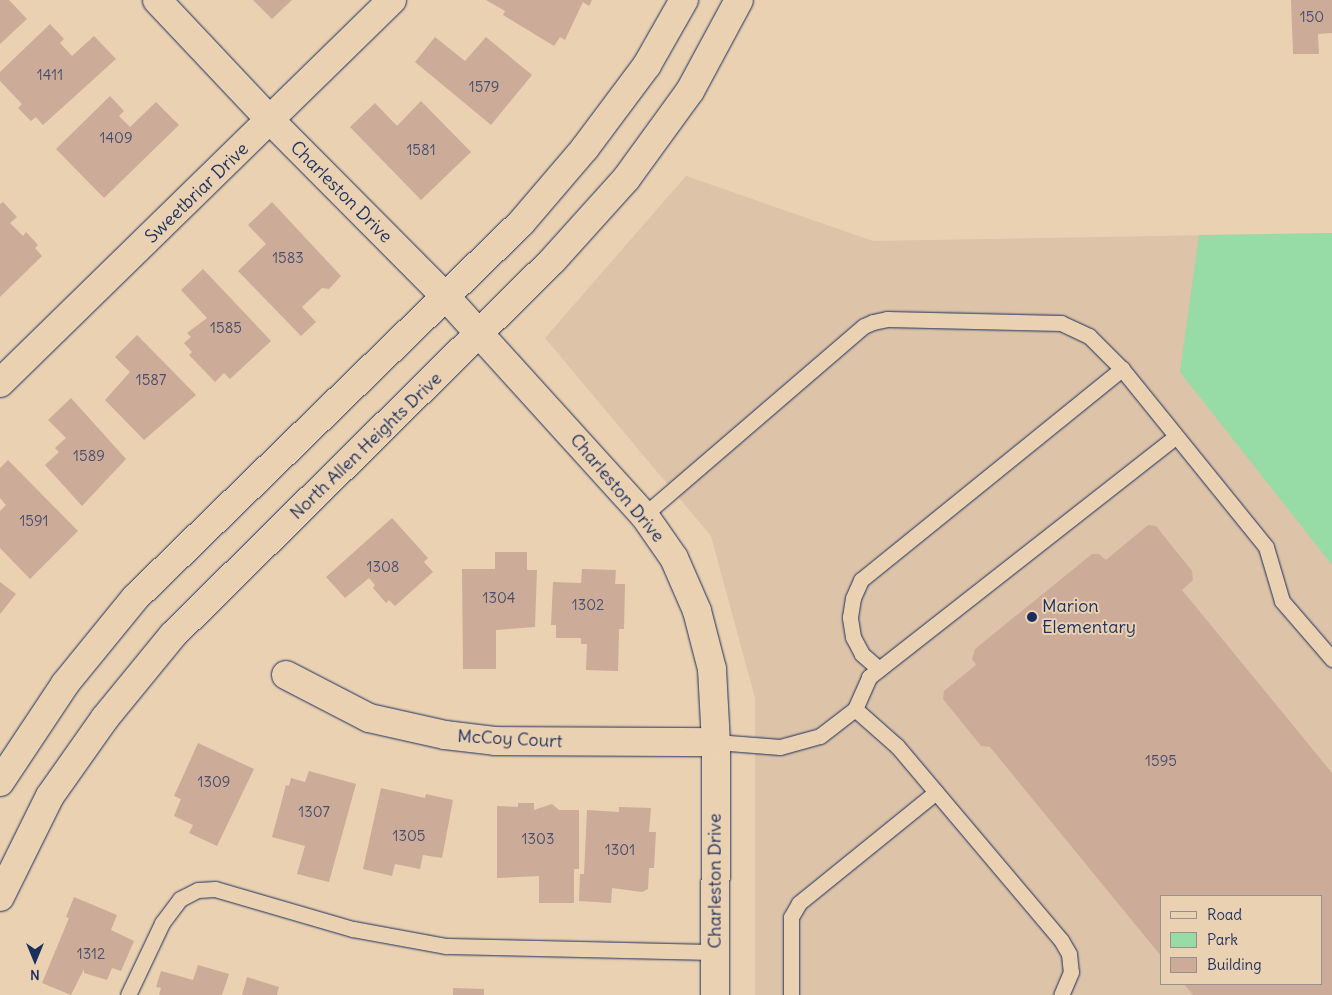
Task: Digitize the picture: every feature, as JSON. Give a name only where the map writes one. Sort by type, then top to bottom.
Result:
[{"type":"street","name":"Charleston Drive","points":[[157,0],[271,122],[446,297],[644,515],[674,558],[697,611],[712,669],[716,742],[715,995]]},
{"type":"street","name":"Sweetbriar Drive","points":[[0,383],[271,122],[392,0]]},
{"type":"street","points":[[0,782],[65,684],[136,597],[521,223],[585,148],[647,65],[684,0]]},
{"type":"street","name":"North Allen Heights Drive","points":[[0,897],[50,796],[106,718],[172,635],[481,335],[626,179],[690,91],[740,0]]},
{"type":"street","name":"McCoy Court","points":[[286,676],[369,718],[445,735],[495,741],[716,742]]},
{"type":"lane","points":[[644,515],[864,326],[887,319],[1060,323],[1089,336],[1122,369],[1266,547],[1282,601],[1332,659]]},
{"type":"lane","points":[[879,669],[862,654],[853,637],[850,617],[853,598],[861,580],[875,566],[1122,369]]},
{"type":"lane","points":[[716,742],[780,747],[820,736],[855,709],[869,677],[1176,436]]},
{"type":"lane","points":[[855,709],[897,746],[1060,940],[1069,954],[1071,972],[1061,995]]},
{"type":"lane","points":[[791,995],[791,917],[799,903],[936,792]]},
{"type":"lane","points":[[128,995],[162,923],[180,899],[198,890],[215,889],[353,930],[446,946],[715,952]]},
{"type":"shaded area","name":"Marion Elementary","points":[[686,176],[873,241],[1332,233],[1332,995],[755,995],[755,698],[711,536],[545,338]]},
{"type":"green space","points":[[1332,233],[1332,565],[1180,372],[1199,235]]},
{"type":"building","points":[[0,0],[9,0],[27,19],[0,44]]},
{"type":"building","points":[[253,0],[292,0],[272,19]]},
{"type":"building","points":[[486,0],[592,0],[589,6],[583,2],[565,40],[560,37],[554,46],[503,15],[505,11]]},
{"type":"building","points":[[1291,0],[1332,0],[1332,33],[1318,34],[1319,54],[1293,54]]},
{"type":"building","points":[[50,24],[64,39],[60,43],[72,56],[94,36],[116,59],[43,125],[36,117],[31,121],[18,108],[22,104],[0,81],[0,72]]},
{"type":"building","points":[[435,37],[465,61],[486,37],[532,75],[491,125],[415,62]]},
{"type":"building","points":[[110,96],[124,111],[119,116],[130,127],[156,102],[179,125],[104,198],[56,149]]},
{"type":"building","points":[[421,101],[471,152],[421,200],[350,127],[375,103],[397,126]]},
{"type":"building","points":[[3,202],[17,217],[10,223],[23,236],[26,232],[38,245],[35,248],[42,256],[0,297],[0,204]]},
{"type":"building","points":[[272,202],[341,276],[329,289],[322,288],[302,307],[316,322],[301,336],[238,271],[266,244],[248,225]]},
{"type":"building","points":[[203,269],[271,341],[230,379],[224,373],[215,382],[189,355],[192,352],[184,343],[191,337],[187,333],[207,318],[181,290]]},
{"type":"building","points":[[137,335],[196,395],[144,440],[105,400],[130,372],[115,357]]},
{"type":"building","points":[[71,398],[126,459],[82,506],[45,465],[59,452],[55,448],[66,438],[48,420]]},
{"type":"building","points":[[8,460],[78,531],[30,579],[0,548],[0,511],[6,505],[0,498],[0,468]]},
{"type":"building","points":[[392,518],[428,558],[424,562],[433,572],[395,606],[389,600],[386,603],[373,588],[375,585],[369,578],[345,598],[326,577]]},
{"type":"building","points":[[1148,525],[1156,526],[1192,571],[1193,580],[1182,590],[1332,773],[1332,995],[1193,995],[1185,985],[1322,985],[1322,895],[1160,895],[1160,955],[990,747],[981,746],[943,699],[944,691],[976,665],[972,659],[975,649],[1092,554],[1099,554],[1106,560]]},
{"type":"building","points":[[495,552],[527,552],[527,570],[537,570],[535,627],[496,630],[496,669],[463,669],[462,569],[495,569]]},
{"type":"building","points":[[582,569],[616,570],[615,584],[625,584],[624,629],[619,629],[618,671],[586,670],[587,644],[581,644],[581,638],[556,638],[556,625],[551,625],[553,582],[581,583]]},
{"type":"building","points":[[0,582],[16,594],[0,614]]},
{"type":"building","points":[[198,743],[254,769],[217,846],[189,833],[193,825],[174,816],[181,799],[174,796]]},
{"type":"building","points":[[309,771],[356,784],[329,882],[297,874],[305,846],[272,837],[286,785],[289,786],[291,778],[305,782]]},
{"type":"building","points":[[381,788],[425,798],[426,794],[453,800],[442,858],[423,855],[420,869],[395,864],[392,876],[363,869]]},
{"type":"building","points":[[518,803],[534,803],[534,810],[552,804],[559,810],[579,810],[579,869],[574,869],[574,903],[539,903],[539,876],[497,878],[497,806],[518,807]]},
{"type":"building","points":[[619,807],[651,808],[649,832],[656,832],[654,868],[649,868],[648,889],[642,892],[612,888],[611,903],[579,901],[580,874],[584,874],[587,810],[619,812]]},
{"type":"building","points":[[74,897],[117,915],[111,930],[134,941],[121,971],[112,968],[107,980],[84,973],[84,969],[71,995],[42,983],[69,918],[66,917]]},
{"type":"building","points":[[198,965],[229,974],[222,995],[159,995],[161,988],[156,987],[161,971],[193,980]]},
{"type":"building","points":[[247,977],[279,987],[277,995],[242,995]]},
{"type":"building","points":[[453,988],[484,989],[484,995],[453,995]]},
{"type":"place","name":"Marion Elementary","points":[[1032,617]]}]
